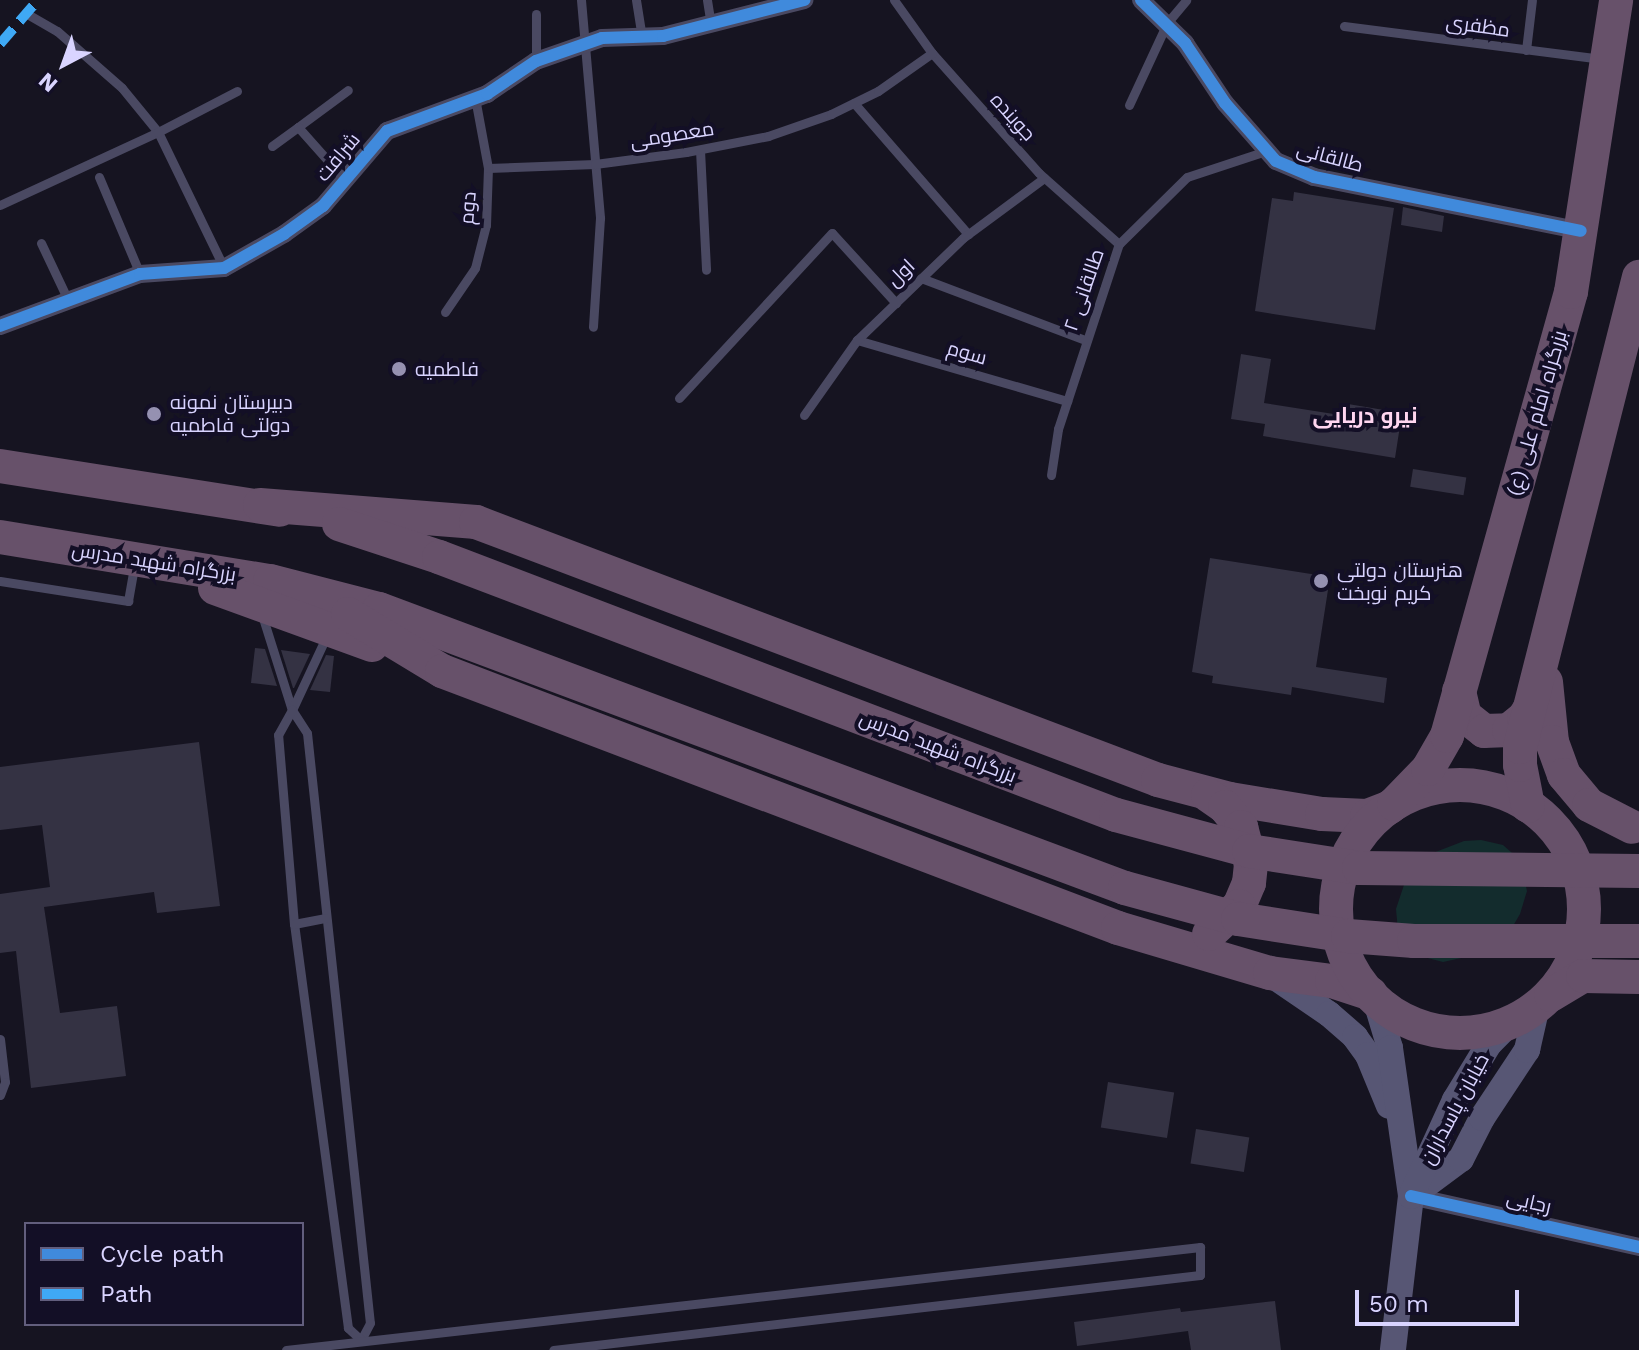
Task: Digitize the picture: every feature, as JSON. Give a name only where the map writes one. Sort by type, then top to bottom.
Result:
[{"type":"highway","name":"بزرگراه امام علی (ع)","points":[[1392,806],[1440,750],[1571,292],[1616,0]]},
{"type":"highway","points":[[1530,1010],[1558,986],[1573,961],[1582,933],[1584,904],[1571,854],[1555,830],[1531,808],[1519,755],[1635,316],[1639,277]]},
{"type":"highway","name":"بزرگراه شهید مدرس","points":[[0,466],[260,505],[476,522],[1087,756],[1201,792],[1285,809],[1351,817],[1374,814],[1392,806]]},
{"type":"highway","name":"بزرگراه شهید مدرس","points":[[260,505],[368,533],[457,564],[1116,815],[1194,839],[1267,855],[1378,869],[1639,871]]},
{"type":"highway","name":"بزرگراه شهید مدرس","points":[[0,537],[307,589],[431,628],[1125,888],[1193,908],[1293,929],[1376,938],[1639,941]]},
{"type":"highway","points":[[136,559],[442,671]]},
{"type":"highway","name":"بزرگراه شهید مدرس","points":[[307,589],[442,671],[1118,928],[1262,970],[1337,982],[1373,996]]},
{"type":"highway","points":[[1544,653],[1552,742],[1564,775],[1589,805],[1635,827]]},
{"type":"highway","points":[[1459,691],[1465,716],[1484,731],[1509,730],[1524,718],[1530,708]]},
{"type":"highway","points":[[1635,827],[1574,826],[1497,791],[1462,785],[1427,790],[1392,806],[1357,841],[1343,867],[1337,896],[1341,943],[1350,965],[1373,996],[1409,1022],[1444,1032],[1479,1031],[1530,1010],[1578,977],[1639,977]]},
{"type":"highway","points":[[1163,942],[1187,942],[1217,930],[1236,912],[1249,883],[1251,857],[1241,827],[1221,803],[1201,792]]},
{"type":"main road","points":[[1262,970],[1305,996],[1358,1041],[1368,1055],[1403,1137]]},
{"type":"main road","name":"خیابان پاسداران","points":[[1373,996],[1388,1036],[1411,1196]]},
{"type":"main road","name":"خیابان پاسداران","points":[[1411,1196],[1455,1100],[1489,1044],[1530,1010]]},
{"type":"main road","points":[[1393,1350],[1411,1196]]},
{"type":"street","name":"شرافت","points":[[0,326],[67,298],[140,274],[224,268],[312,214],[387,131],[475,98],[536,61],[602,38],[663,36],[804,0]]},
{"type":"street","name":"طالقانی","points":[[1141,0],[1185,43],[1225,103],[1276,161],[1314,177],[1581,231]]},
{"type":"street","name":"رجایی","points":[[1411,1196],[1639,1247]]},
{"type":"lane","points":[[581,0],[600,218],[593,327]]},
{"type":"lane","points":[[636,0],[642,37]]},
{"type":"lane","points":[[707,0],[711,24]]},
{"type":"lane","name":"جوینده","points":[[894,0],[932,53],[1044,178],[1119,244]]},
{"type":"lane","points":[[1129,105],[1167,23],[1186,0]]},
{"type":"lane","points":[[1526,50],[1532,0]]},
{"type":"lane","points":[[536,14],[536,61]]},
{"type":"lane","points":[[29,15],[57,31],[111,78],[158,132],[224,268]]},
{"type":"lane","name":"مظفری","points":[[1344,26],[1607,60]]},
{"type":"lane","name":"معصومی","points":[[488,168],[595,164],[700,150],[768,136],[878,91],[932,53]]},
{"type":"lane","points":[[272,146],[348,90]]},
{"type":"lane","points":[[0,205],[158,132],[237,91]]},
{"type":"lane","name":"دوم","points":[[445,312],[475,268],[486,225],[488,168],[475,98]]},
{"type":"lane","points":[[854,103],[968,234]]},
{"type":"lane","points":[[298,127],[345,180]]},
{"type":"lane","points":[[700,150],[706,270]]},
{"type":"lane","name":"طالقانی ۲","points":[[1051,475],[1067,401],[1119,244],[1187,177],[1266,150]]},
{"type":"lane","points":[[99,177],[140,274]]},
{"type":"lane","name":"اول","points":[[804,415],[857,340],[968,234],[1044,178]]},
{"type":"lane","points":[[679,398],[832,233],[896,303]]},
{"type":"lane","points":[[41,243],[67,298]]},
{"type":"lane","points":[[921,278],[1085,340]]},
{"type":"lane","name":"سوم","points":[[857,340],[1067,401]]},
{"type":"lane","points":[[0,581],[128,601],[136,559]]},
{"type":"lane","points":[[259,604],[292,710],[307,733],[324,918],[370,1323],[362,1345]]},
{"type":"lane","points":[[329,630],[278,735],[294,924],[348,1328],[362,1345]]},
{"type":"lane","points":[[294,924],[324,918]]},
{"type":"lane","points":[[0,1039],[5,1082],[0,1095]]},
{"type":"lane","points":[[286,1350],[362,1345],[1200,1247],[1200,1275],[553,1350]]},
{"type":"green space","points":[[1481,840],[1503,845],[1520,860],[1527,891],[1520,914],[1513,926],[1484,953],[1443,962],[1420,956],[1398,931],[1396,909],[1404,885],[1433,853],[1464,841]]},
{"type":"building","points":[[1294,192],[1394,208],[1375,330],[1255,311],[1272,198],[1293,201]]},
{"type":"building","points":[[1403,207],[1444,216],[1442,232],[1401,225]]},
{"type":"building","points":[[1241,354],[1271,359],[1264,403],[1340,415],[1342,403],[1402,413],[1395,458],[1263,436],[1265,424],[1231,419]]},
{"type":"building","points":[[1413,469],[1466,477],[1464,495],[1410,487]]},
{"type":"building","points":[[1210,558],[1330,577],[1316,667],[1387,678],[1384,703],[1292,687],[1291,695],[1212,683],[1213,676],[1192,672]]},
{"type":"building","points":[[255,648],[265,649],[277,686],[251,683]]},
{"type":"building","points":[[281,650],[310,654],[294,688],[293,688]]},
{"type":"building","points":[[326,655],[334,656],[330,692],[310,690]]},
{"type":"building","points":[[199,742],[220,906],[157,913],[154,892],[44,907],[60,1013],[117,1006],[126,1076],[31,1088],[16,951],[0,953],[0,894],[50,887],[42,825],[0,830],[0,767]]},
{"type":"building","points":[[1108,1082],[1174,1092],[1167,1138],[1101,1127]]},
{"type":"building","points":[[1196,1129],[1249,1137],[1244,1172],[1191,1164]]},
{"type":"building","points":[[1275,1301],[1281,1350],[1191,1350],[1188,1331],[1077,1346],[1074,1322],[1180,1308],[1181,1312]]},
{"type":"marked path","points":[[0,44],[38,0]]},
{"type":"cycle path","points":[[0,326],[140,274],[224,268],[284,234],[323,206],[387,131],[487,94],[536,61],[602,38],[663,36],[804,0]]},
{"type":"cycle path","points":[[1141,0],[1185,43],[1225,103],[1276,161],[1314,177],[1581,231]]},
{"type":"cycle path","points":[[1411,1196],[1639,1247]]},
{"type":"place","name":"فاطمیه","points":[[399,369]]},
{"type":"place","name":"دبیرستان نمونه دولتی فاطمیه","points":[[154,414]]},
{"type":"place","name":"هنرستان دولتی کریم نوبخت","points":[[1321,581]]},
{"type":"district","name":"نیرو دریایی","points":[[1365,416]]}]
